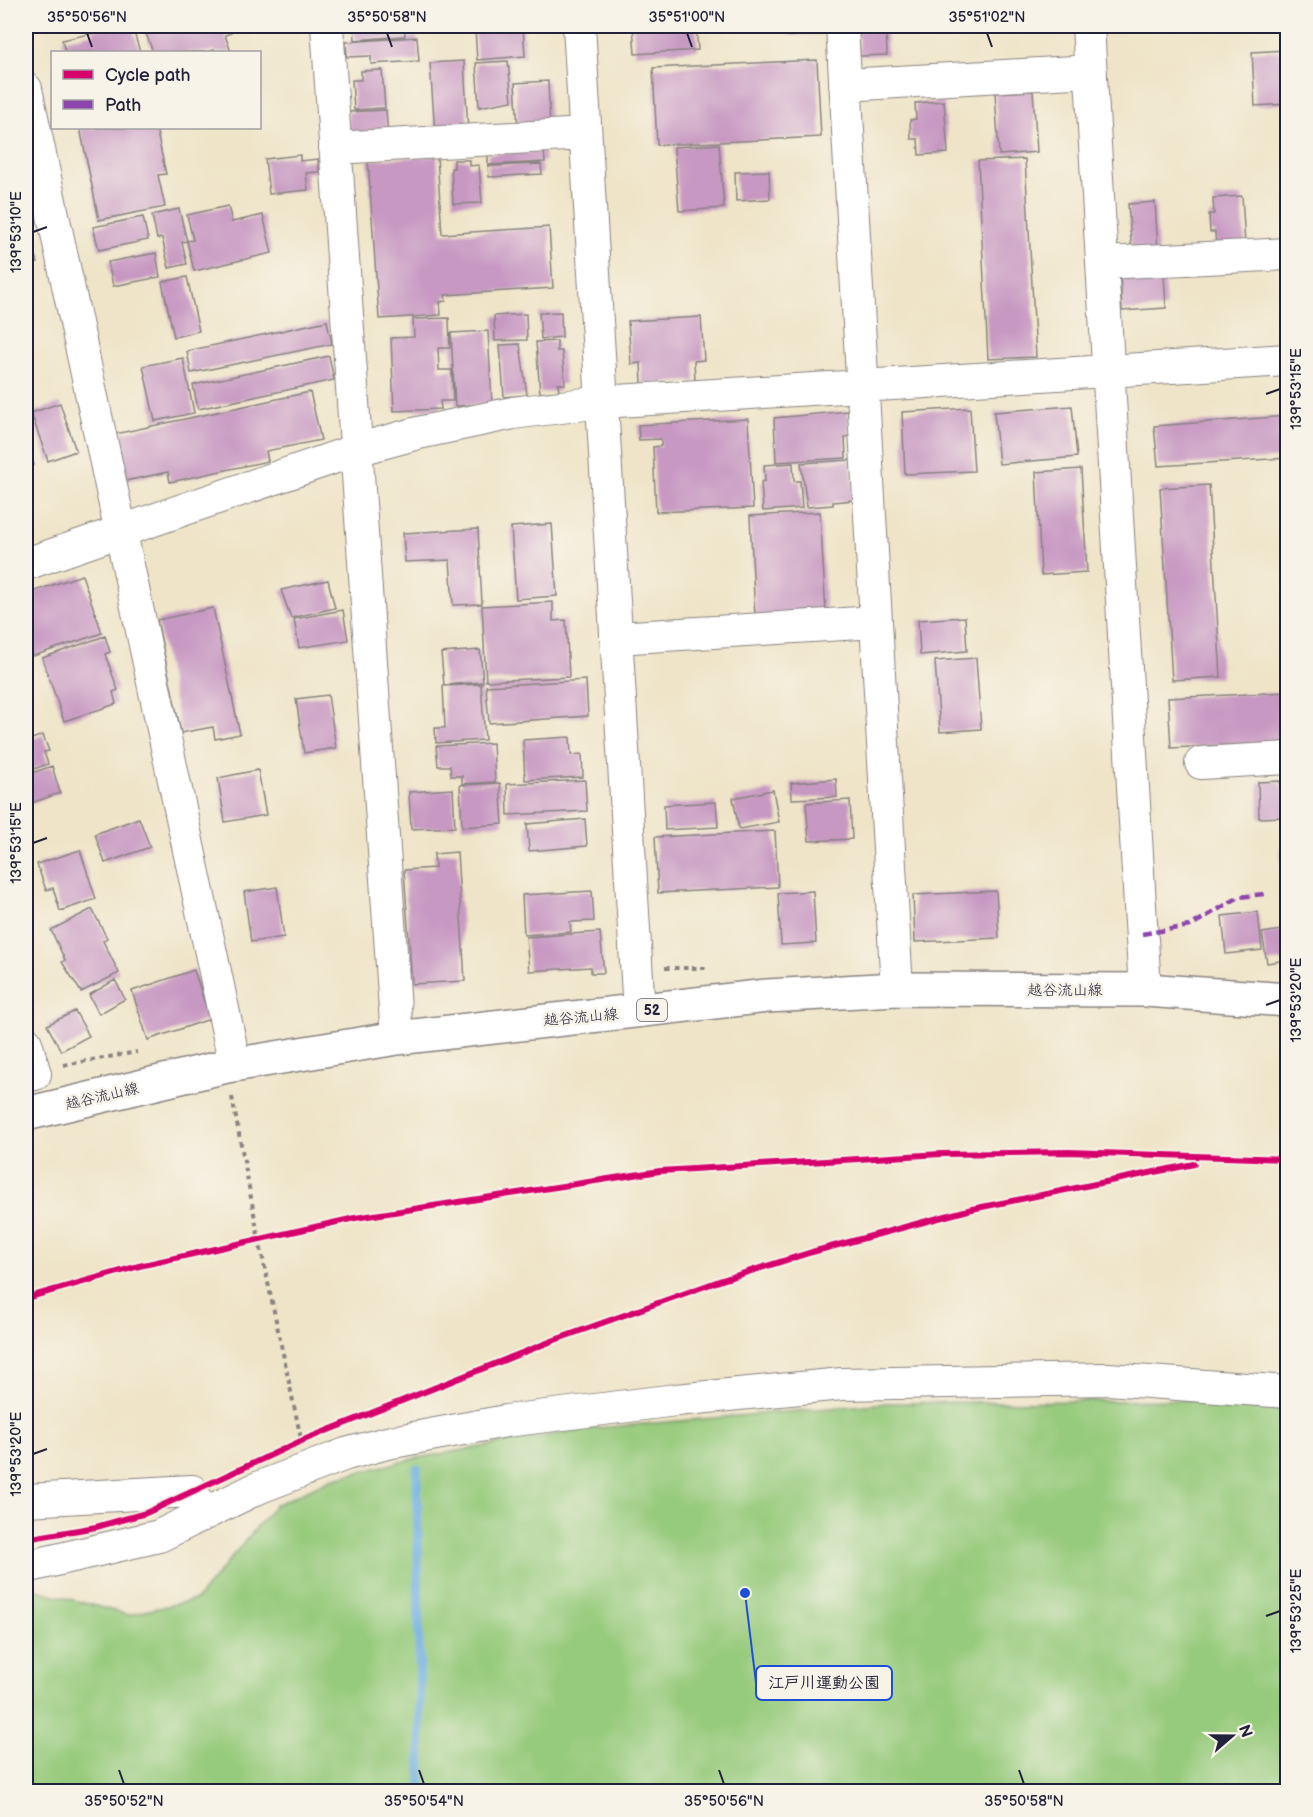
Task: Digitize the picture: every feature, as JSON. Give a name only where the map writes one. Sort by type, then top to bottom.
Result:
[{"type":"main road","name":"越谷流山線","points":[[26,1114],[231,1066],[397,1038],[767,996],[897,989],[1145,990],[1287,1000]]},
{"type":"street","points":[[327,26],[397,1038]]},
{"type":"street","points":[[579,26],[639,1011]]},
{"type":"street","points":[[842,26],[897,989]]},
{"type":"street","points":[[1088,26],[1145,990]]},
{"type":"street","points":[[845,85],[1090,71]]},
{"type":"street","points":[[26,89],[231,1066]]},
{"type":"street","points":[[335,148],[585,134]]},
{"type":"street","points":[[1103,263],[1287,254]]},
{"type":"street","points":[[26,564],[356,450],[418,433],[513,413],[601,402],[1287,360]]},
{"type":"street","points":[[616,638],[876,622]]},
{"type":"street","points":[[1201,764],[1287,758]]},
{"type":"street","points":[[26,1043],[35,1074],[26,1076]]},
{"type":"street","points":[[26,1567],[159,1536],[306,1467],[367,1449],[506,1421],[594,1409],[842,1384],[1108,1379],[1287,1392]]},
{"type":"street","points":[[26,1500],[192,1491],[204,1514]]},
{"type":"path","points":[[231,1066],[259,1240],[301,1441]]},
{"type":"path","points":[[248,1243],[269,1238]]},
{"type":"path","points":[[291,1445],[310,1437]]},
{"type":"green space","points":[[1189,1400],[1287,1410],[1287,1791],[26,1791],[26,1587],[128,1615],[197,1599],[275,1505],[331,1479],[417,1458],[586,1429],[888,1403]]},
{"type":"building","points":[[132,26],[140,51],[65,51],[62,40],[94,33],[93,29]]},
{"type":"building","points":[[143,26],[228,26],[231,33],[225,35],[231,51],[153,51]]},
{"type":"building","points":[[354,26],[404,26],[405,36],[355,40]]},
{"type":"building","points":[[633,26],[696,26],[698,50],[635,54]]},
{"type":"building","points":[[788,26],[821,26],[821,34],[788,36]]},
{"type":"building","points":[[858,26],[886,26],[887,55],[860,56]]},
{"type":"building","points":[[523,27],[525,56],[477,60],[475,30]]},
{"type":"building","points":[[417,37],[419,61],[371,64],[371,56],[347,57],[346,42]]},
{"type":"building","points":[[1287,50],[1288,104],[1255,106],[1252,52]]},
{"type":"building","points":[[817,60],[821,137],[657,145],[653,68]]},
{"type":"building","points":[[464,61],[468,131],[435,133],[430,63]]},
{"type":"building","points":[[508,61],[512,101],[479,107],[476,63]]},
{"type":"building","points":[[382,70],[385,108],[354,110],[352,80],[361,80],[361,71]]},
{"type":"building","points":[[548,81],[550,127],[518,129],[515,83]]},
{"type":"building","points":[[1033,91],[1037,152],[999,155],[995,93]]},
{"type":"building","points":[[944,101],[948,153],[919,155],[918,139],[911,139],[910,120],[916,119],[915,103]]},
{"type":"building","points":[[386,110],[388,137],[349,134],[348,112]]},
{"type":"building","points":[[80,129],[156,129],[166,174],[158,175],[165,207],[99,220]]},
{"type":"building","points":[[719,144],[724,208],[679,211],[674,147]]},
{"type":"building","points":[[544,151],[545,162],[488,165],[488,154]]},
{"type":"building","points":[[300,155],[300,161],[318,159],[319,172],[306,173],[308,190],[269,194],[265,159]]},
{"type":"building","points":[[437,156],[442,234],[549,227],[553,288],[445,295],[446,301],[440,302],[441,315],[379,319],[368,160]]},
{"type":"building","points":[[1025,159],[1036,357],[988,359],[978,161]]},
{"type":"building","points":[[454,160],[469,160],[469,166],[479,165],[482,203],[453,204],[451,168],[454,168]]},
{"type":"building","points":[[541,164],[542,174],[489,177],[488,166]]},
{"type":"building","points":[[769,171],[770,199],[736,201],[735,172]]},
{"type":"building","points":[[1242,196],[1245,245],[1216,247],[1215,232],[1210,232],[1209,214],[1214,214],[1213,198]]},
{"type":"building","points":[[1155,202],[1158,252],[1132,254],[1128,204]]},
{"type":"building","points":[[228,206],[232,222],[263,215],[272,253],[194,271],[187,241],[193,240],[187,215]]},
{"type":"building","points":[[179,209],[187,241],[182,242],[187,264],[169,268],[162,238],[157,239],[152,215]]},
{"type":"building","points":[[143,217],[148,240],[99,250],[93,227]]},
{"type":"building","points":[[26,229],[38,263],[26,267]]},
{"type":"building","points":[[156,253],[160,277],[113,286],[108,262]]},
{"type":"building","points":[[1164,274],[1166,308],[1122,311],[1120,276]]},
{"type":"building","points":[[187,277],[199,331],[174,337],[162,282]]},
{"type":"building","points":[[561,312],[562,337],[541,339],[539,313]]},
{"type":"building","points":[[526,314],[527,340],[495,341],[494,316]]},
{"type":"building","points":[[701,317],[704,360],[694,361],[695,381],[642,384],[641,363],[631,364],[628,321]]},
{"type":"building","points":[[449,318],[450,348],[438,348],[439,370],[452,370],[453,401],[440,401],[441,409],[394,411],[391,338],[414,337],[413,319]]},
{"type":"building","points":[[327,321],[332,344],[191,373],[187,351]]},
{"type":"building","points":[[488,331],[492,404],[455,406],[451,333]]},
{"type":"building","points":[[557,341],[557,351],[562,351],[565,384],[558,384],[559,391],[540,393],[536,342]]},
{"type":"building","points":[[520,344],[527,395],[504,397],[500,345]]},
{"type":"building","points":[[329,356],[334,380],[198,409],[193,385]]},
{"type":"building","points":[[183,358],[194,413],[155,421],[143,366]]},
{"type":"building","points":[[310,392],[321,440],[266,451],[268,461],[170,482],[168,472],[125,481],[115,434]]},
{"type":"building","points":[[60,403],[76,451],[48,461],[31,413]]},
{"type":"building","points":[[1072,406],[1077,457],[999,464],[994,412]]},
{"type":"building","points":[[970,408],[974,471],[905,474],[902,412]]},
{"type":"building","points":[[848,411],[850,436],[845,437],[846,458],[776,462],[774,418]]},
{"type":"building","points":[[1288,416],[1288,458],[1158,466],[1154,426]]},
{"type":"building","points":[[748,419],[753,508],[656,512],[653,447],[661,446],[661,439],[639,440],[638,425]]},
{"type":"building","points":[[26,441],[34,465],[26,468]]},
{"type":"building","points":[[851,460],[854,500],[833,502],[833,505],[807,507],[801,463]]},
{"type":"building","points":[[793,463],[794,481],[800,481],[802,508],[763,511],[761,482],[765,481],[764,465]]},
{"type":"building","points":[[1081,469],[1087,572],[1041,575],[1036,472]]},
{"type":"building","points":[[1209,485],[1221,677],[1172,680],[1160,488]]},
{"type":"building","points":[[820,512],[826,614],[755,617],[750,516]]},
{"type":"building","points":[[552,524],[557,596],[516,599],[511,527]]},
{"type":"building","points":[[478,529],[482,604],[453,605],[450,560],[405,562],[403,533]]},
{"type":"building","points":[[82,575],[102,633],[33,656],[26,633],[26,594]]},
{"type":"building","points":[[328,580],[335,608],[291,618],[281,590]]},
{"type":"building","points":[[553,602],[553,621],[566,620],[569,677],[486,681],[482,606]]},
{"type":"building","points":[[213,608],[240,734],[215,739],[213,727],[181,733],[157,620]]},
{"type":"building","points":[[343,610],[348,640],[299,648],[294,619]]},
{"type":"building","points":[[965,617],[967,651],[920,655],[918,620]]},
{"type":"building","points":[[105,636],[110,652],[105,654],[118,690],[113,692],[116,704],[64,721],[42,658]]},
{"type":"building","points":[[480,650],[483,682],[444,685],[441,653]]},
{"type":"building","points":[[976,658],[981,729],[940,732],[935,661]]},
{"type":"building","points":[[586,680],[588,716],[489,723],[486,686]]},
{"type":"building","points":[[481,684],[485,740],[436,743],[435,728],[445,728],[443,686]]},
{"type":"building","points":[[1288,692],[1288,742],[1171,748],[1168,698]]},
{"type":"building","points":[[328,695],[336,748],[304,753],[296,699]]},
{"type":"building","points":[[43,735],[49,751],[44,752],[48,764],[26,772],[26,741]]},
{"type":"building","points":[[570,737],[571,755],[582,754],[583,777],[525,780],[523,740]]},
{"type":"building","points":[[493,743],[495,782],[462,784],[462,776],[451,776],[450,766],[438,766],[436,746]]},
{"type":"building","points":[[52,766],[60,793],[26,805],[26,775]]},
{"type":"building","points":[[258,770],[266,815],[225,822],[218,778]]},
{"type":"building","points":[[836,779],[837,797],[792,799],[791,783]]},
{"type":"building","points":[[585,780],[587,811],[508,815],[507,784]]},
{"type":"building","points":[[1280,781],[1281,785],[1288,785],[1288,817],[1259,818],[1258,782]]},
{"type":"building","points":[[500,783],[503,824],[462,827],[460,785]]},
{"type":"building","points":[[453,789],[455,827],[411,829],[409,792]]},
{"type":"building","points":[[773,790],[779,822],[739,829],[733,798]]},
{"type":"building","points":[[850,800],[852,839],[809,841],[806,803]]},
{"type":"building","points":[[716,802],[718,827],[665,830],[664,805]]},
{"type":"building","points":[[139,818],[150,847],[105,863],[95,834]]},
{"type":"building","points":[[585,819],[587,846],[529,851],[527,824]]},
{"type":"building","points":[[775,831],[778,887],[658,893],[655,837]]},
{"type":"building","points":[[1281,846],[1288,846],[1288,874],[1282,874]]},
{"type":"building","points":[[80,850],[96,899],[60,911],[53,888],[46,890],[37,864]]},
{"type":"building","points":[[457,852],[465,981],[412,984],[404,870],[435,868],[434,854]]},
{"type":"building","points":[[277,887],[284,937],[251,942],[244,892]]},
{"type":"building","points":[[592,891],[594,921],[570,922],[571,932],[524,935],[522,895]]},
{"type":"building","points":[[813,891],[816,943],[781,945],[778,893]]},
{"type":"building","points":[[996,891],[999,938],[915,942],[913,895]]},
{"type":"building","points":[[92,909],[107,938],[103,941],[119,973],[81,992],[62,962],[65,960],[51,930]]},
{"type":"building","points":[[1258,912],[1262,950],[1226,954],[1222,916]]},
{"type":"building","points":[[1282,930],[1287,960],[1267,963],[1262,933]]},
{"type":"building","points":[[600,932],[604,973],[591,973],[591,967],[529,971],[526,937]]},
{"type":"building","points":[[194,970],[210,1019],[148,1040],[132,991]]},
{"type":"building","points":[[115,980],[125,999],[99,1014],[89,995]]},
{"type":"building","points":[[75,1011],[89,1036],[61,1051],[47,1025]]},
{"type":"waterway","points":[[417,1469],[421,1792]]},
{"type":"marked path","points":[[1142,934],[1190,926],[1239,897],[1264,894]]},
{"type":"cycle path","points":[[26,1298],[139,1266],[355,1218],[660,1171],[941,1154],[1068,1152],[1288,1159]]},
{"type":"cycle path","points":[[26,1539],[96,1527],[146,1513],[301,1441],[552,1341],[722,1280],[812,1252],[972,1209],[1194,1164]]},
{"type":"place","name":"江戸川運動公園","points":[[745,1593]]}]
